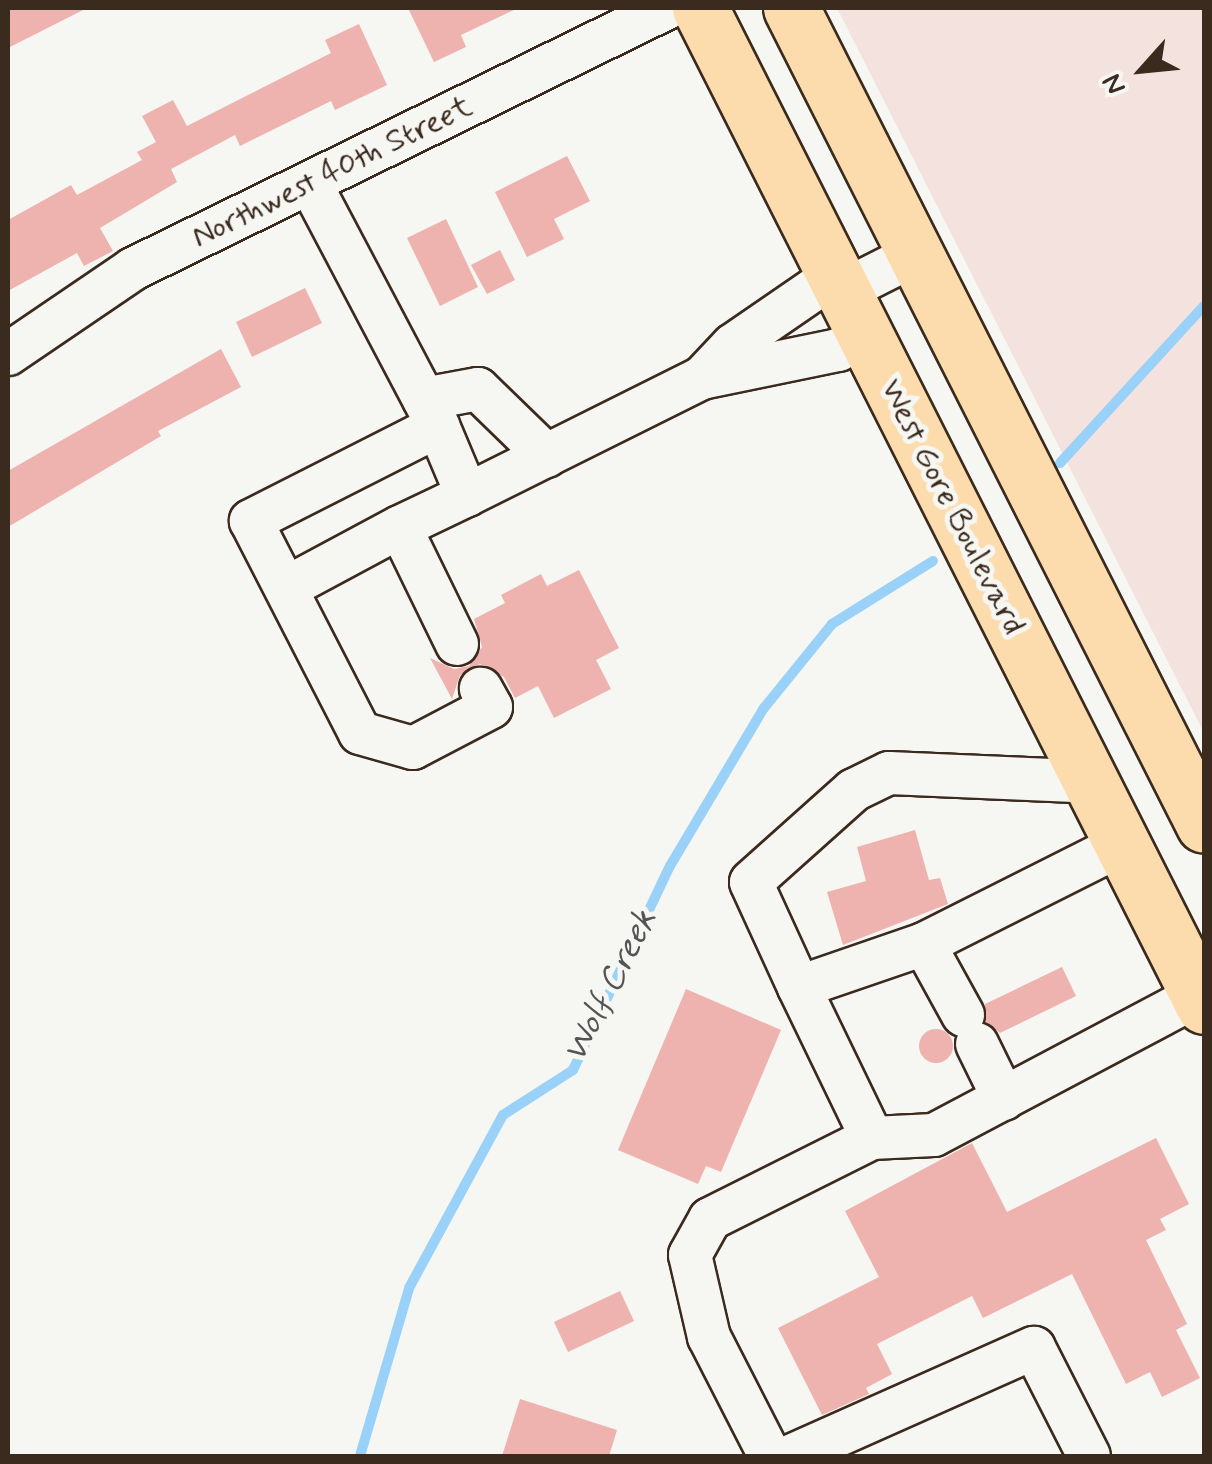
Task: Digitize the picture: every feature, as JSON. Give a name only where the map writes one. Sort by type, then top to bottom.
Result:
[{"type":"main road","name":"West Gore Boulevard","points":[[700,8],[1203,998]]},
{"type":"main road","points":[[791,8],[1204,825]]},
{"type":"street","name":"Northwest 40th Street","points":[[8,354],[133,269],[667,8]]},
{"type":"street","points":[[310,183],[431,412],[466,495]]},
{"type":"street","points":[[702,378],[733,345],[848,300],[916,254]]},
{"type":"street","points":[[286,588],[400,527],[702,378],[838,350],[848,300]]},
{"type":"street","points":[[481,689],[491,708],[413,748],[360,734],[251,521],[431,412],[478,389],[547,456]]},
{"type":"street","points":[[400,527],[457,644]]},
{"type":"street","points":[[872,1138],[751,882],[854,790],[889,773],[1092,782]]},
{"type":"street","points":[[798,987],[924,944],[1123,844]]},
{"type":"street","points":[[924,944],[1004,1099]]},
{"type":"street","points":[[770,1456],[709,1338],[690,1254],[710,1219],[872,1138],[934,1136],[1203,998]]},
{"type":"street","points":[[791,1456],[1034,1348],[1089,1456]]},
{"type":"shaded area","points":[[837,8],[1204,8],[1204,733]]},
{"type":"building","points":[[8,8],[87,8],[8,48]]},
{"type":"building","points":[[408,8],[518,8],[461,35],[466,47],[434,62]]},
{"type":"building","points":[[359,24],[387,85],[335,110],[331,101],[240,146],[235,135],[171,169],[177,182],[100,228],[113,251],[84,266],[77,253],[8,291],[8,220],[71,185],[77,195],[142,160],[137,152],[156,142],[142,116],[173,100],[187,126],[331,53],[325,40]]},
{"type":"building","points":[[567,156],[590,201],[554,219],[564,239],[527,257],[495,192]]},
{"type":"building","points":[[446,219],[478,287],[440,306],[407,238]]},
{"type":"building","points":[[500,250],[515,280],[487,294],[471,265]]},
{"type":"building","points":[[305,288],[322,323],[252,357],[236,322]]},
{"type":"building","points":[[221,349],[241,387],[158,431],[161,436],[8,527],[8,471]]},
{"type":"building","points":[[579,570],[619,648],[596,660],[611,689],[554,718],[538,686],[515,698],[504,677],[480,664],[460,675],[452,699],[430,658],[454,669],[469,666],[482,647],[474,619],[505,603],[501,595],[541,574],[547,586]]},
{"type":"building","points":[[915,830],[929,880],[940,878],[948,904],[843,945],[827,892],[866,881],[857,847]]},
{"type":"building","points":[[1062,967],[1076,996],[1000,1033],[986,1022],[985,1004]]},
{"type":"building","points":[[686,989],[781,1030],[721,1172],[706,1166],[698,1184],[618,1150]]},
{"type":"building","points":[[936,1029],[948,1034],[953,1046],[948,1058],[936,1063],[924,1058],[919,1046],[924,1034]]},
{"type":"building","points":[[1156,1138],[1189,1204],[1160,1219],[1166,1230],[1146,1240],[1187,1324],[1176,1330],[1200,1378],[1162,1397],[1150,1372],[1126,1384],[1072,1274],[983,1318],[972,1296],[877,1344],[892,1374],[866,1388],[869,1394],[822,1415],[778,1328],[879,1277],[845,1211],[972,1143],[1007,1212]]},
{"type":"building","points":[[620,1291],[634,1321],[568,1352],[554,1322]]},
{"type":"building","points":[[520,1399],[617,1430],[609,1456],[502,1456]]},
{"type":"waterway","name":"Wolf Creek","points":[[1060,463],[1204,306]]},
{"type":"waterway","name":"Wolf Creek","points":[[360,1456],[409,1288],[503,1115],[573,1070],[670,866],[764,708],[832,624],[933,561]]}]
